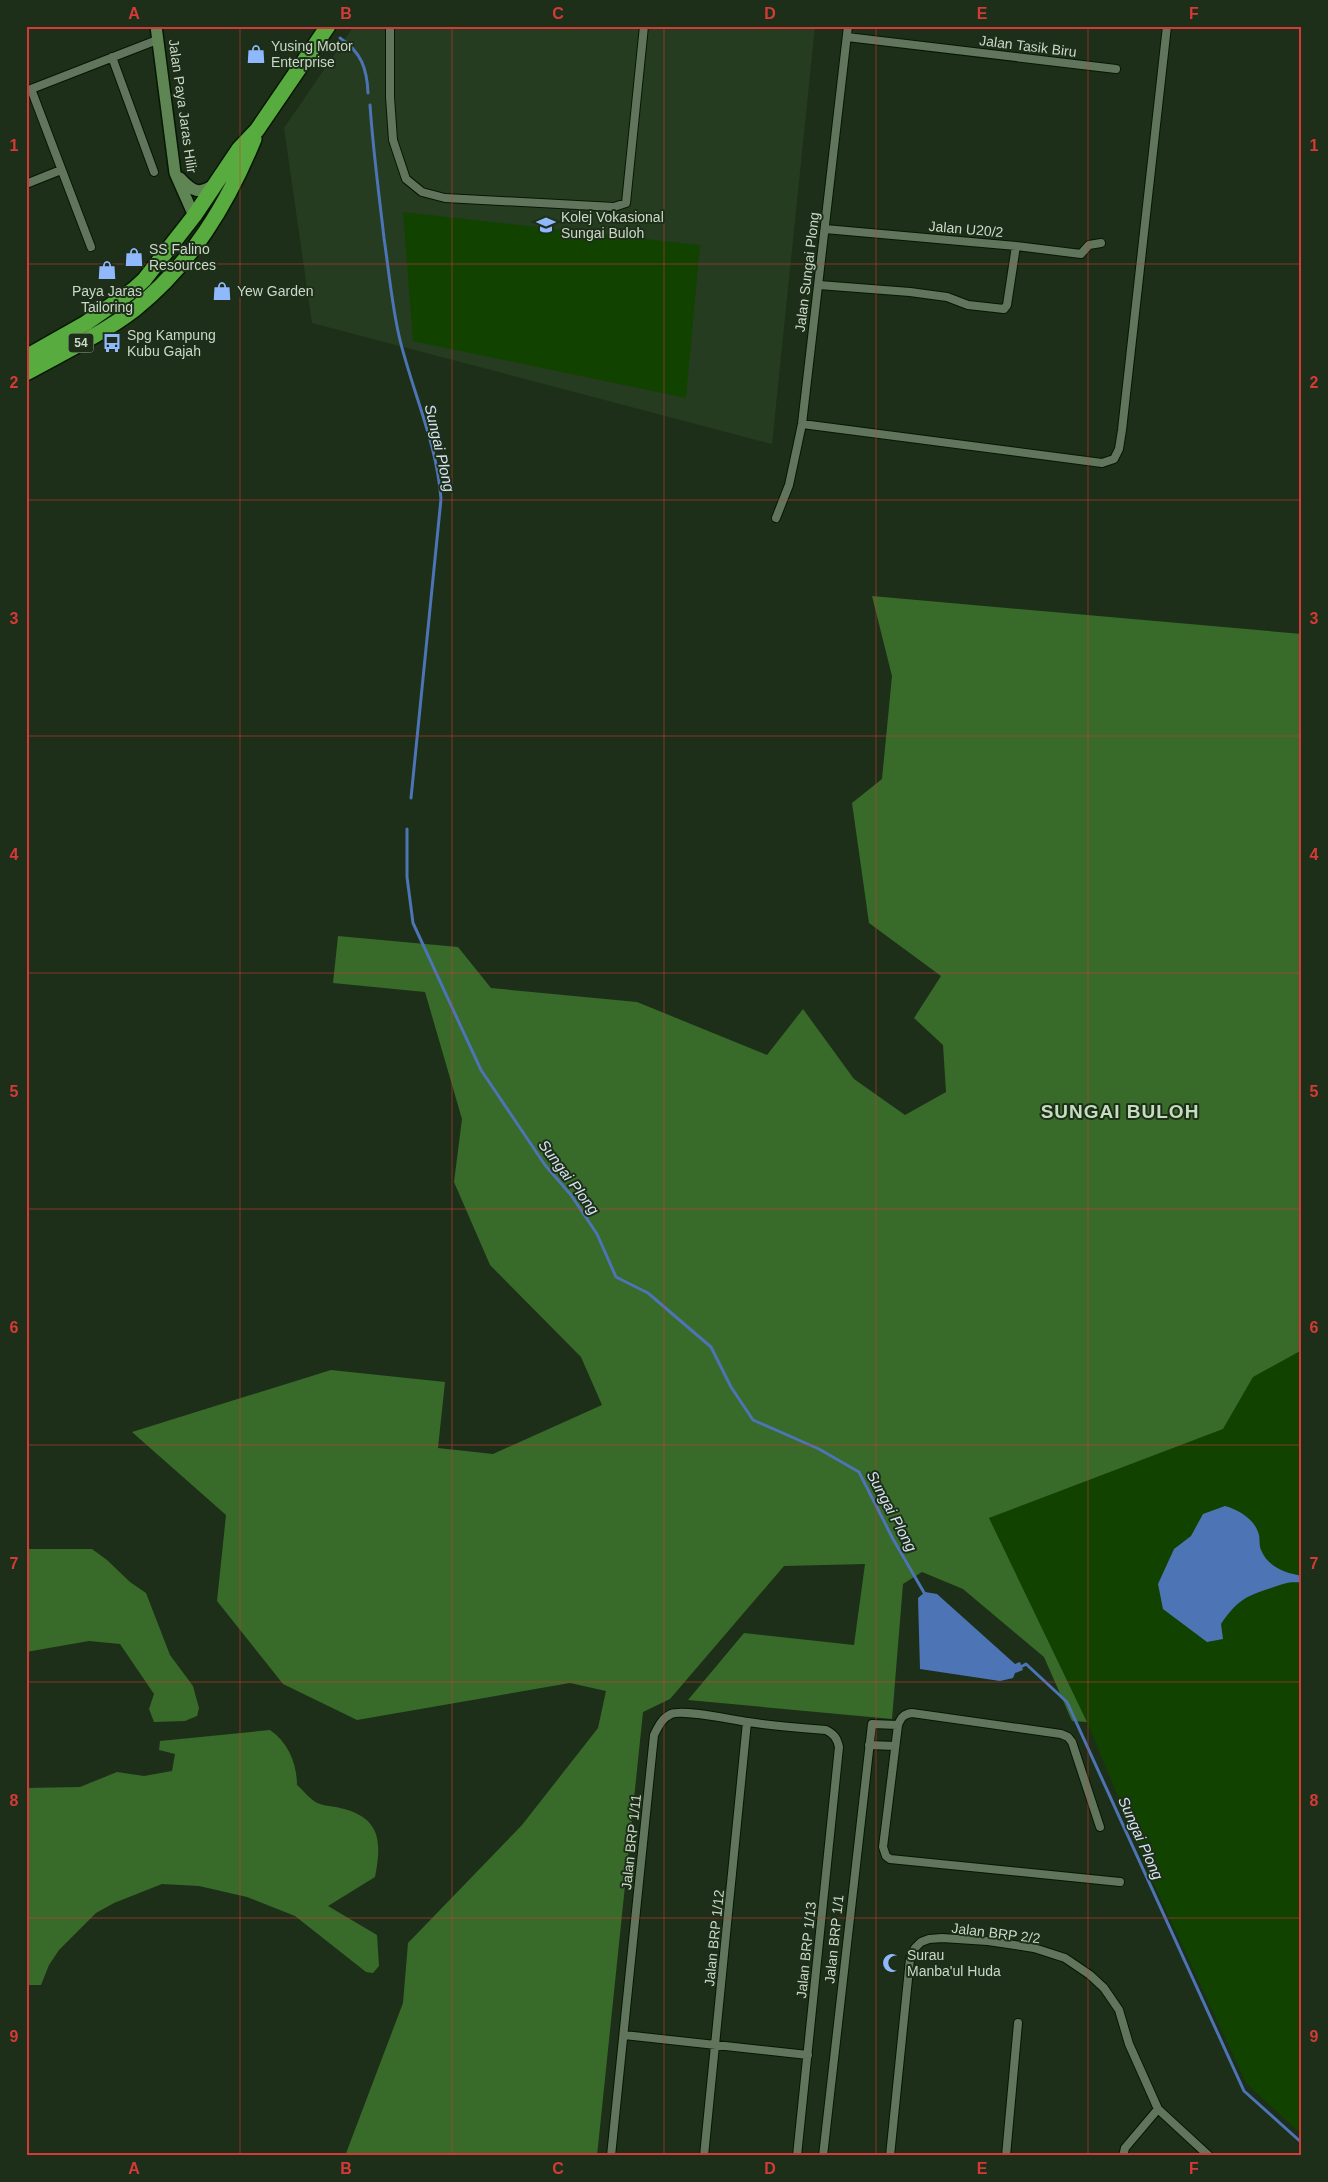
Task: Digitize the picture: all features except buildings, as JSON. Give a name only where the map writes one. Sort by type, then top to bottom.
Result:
[{"type":"highway","name":"54","points":[[26,357],[86,323],[133,290],[158,263],[194,216],[239,149],[257,130],[328,26]]},
{"type":"highway","name":"54","points":[[26,373],[78,345],[134,310],[182,266],[240,172],[257,130]]},
{"type":"highway","points":[[134,310],[184,250],[194,233],[194,216],[204,215],[213,209],[233,178],[240,172]]},
{"type":"street","name":"Jalan Paya Jaras Hilir","points":[[156,26],[175,173],[194,216]]},
{"type":"street","points":[[390,26],[390,97],[393,140],[406,179],[422,192],[445,198],[614,207],[626,203],[644,26]]},
{"type":"street","name":"Jalan Sungai Plong","points":[[776,518],[790,486],[802,424],[848,26]]},
{"type":"street","points":[[802,424],[1102,463],[1114,459],[1119,449],[1122,430],[1167,26]]},
{"type":"street","name":"Jalan Tasik Biru","points":[[847,37],[1116,69]]},
{"type":"street","points":[[91,247],[28,90],[158,40]]},
{"type":"street","points":[[112,57],[154,172]]},
{"type":"street","points":[[26,184],[61,170]]},
{"type":"street","points":[[175,173],[195,190],[204,191],[218,182]]},
{"type":"street","name":"Jalan U20/2","points":[[825,229],[1016,246],[1081,254],[1089,245],[1101,243]]},
{"type":"street","points":[[819,285],[910,292],[947,298],[968,305],[1004,309],[1007,304],[1016,246]]},
{"type":"street","name":"Jalan BRP 1/11","points":[[611,2156],[654,1735],[659,1724],[672,1714],[683,1713],[826,1730],[833,1734],[839,1747]]},
{"type":"street","points":[[1100,1827],[1072,1742],[1068,1737],[1061,1734],[912,1713],[905,1714],[898,1725],[883,1847],[886,1856],[890,1859],[1120,1882]]},
{"type":"street","name":"Jalan BRP 1/12","points":[[704,2156],[748,1722]]},
{"type":"street","name":"Jalan BRP 1/1","points":[[823,2156],[872,1724],[898,1725]]},
{"type":"street","points":[[869,1745],[895,1746]]},
{"type":"street","name":"Jalan BRP 1/13","points":[[797,2156],[839,1747]]},
{"type":"street","name":"Jalan BRP 2/2","points":[[890,2156],[910,1960],[915,1948],[921,1942],[929,1939],[988,1941],[1034,1948],[1065,1958],[1090,1975],[1104,1988],[1119,2010],[1129,2044],[1158,2110],[1209,2156]]},
{"type":"street","points":[[1006,2156],[1018,2024]]},
{"type":"street","points":[[624,2035],[808,2055]]},
{"type":"street","points":[[1123,2156],[1125,2148],[1158,2110]]},
{"type":"shaded area","name":"Kolej Vokasional Sungai Buloh","points":[[354,26],[815,26],[772,444],[312,323],[284,128]]},
{"type":"green space","points":[[403,212],[700,245],[686,398],[413,341]]},
{"type":"green space","points":[[872,596],[1302,634],[1302,1350],[1253,1377],[1223,1429],[989,1518],[1087,1722],[1072,1721],[1044,1657],[963,1589],[922,1572],[903,1584],[892,1719],[688,1700],[744,1633],[854,1645],[865,1564],[784,1566],[670,1699],[643,1712],[597,2156],[345,2156],[403,2003],[408,1943],[522,1825],[598,1728],[606,1691],[570,1683],[357,1720],[283,1684],[217,1601],[226,1515],[132,1432],[331,1370],[445,1382],[438,1448],[493,1454],[602,1405],[581,1357],[490,1265],[454,1182],[462,1119],[425,992],[333,983],[338,936],[458,947],[491,988],[637,1002],[767,1055],[803,1009],[854,1079],[905,1115],[946,1092],[943,1045],[914,1018],[941,976],[869,923],[852,803],[882,779],[892,676]]},
{"type":"green space","points":[[1302,1350],[1302,2135],[1246,2083],[1157,1891],[1087,1722],[989,1518],[1223,1429],[1253,1377]]},
{"type":"green space","points":[[26,1549],[92,1549],[107,1560],[130,1582],[146,1593],[170,1655],[193,1686],[199,1708],[197,1716],[185,1721],[154,1722],[149,1709],[154,1694],[120,1644],[89,1641],[26,1652]]},
{"type":"green space","points":[[270,1730],[282,1741],[290,1754],[297,1777],[297,1785],[314,1801],[320,1804],[354,1812],[364,1818],[376,1833],[378,1853],[375,1877],[328,1906],[377,1935],[379,1966],[373,1973],[366,1972],[295,1916],[247,1897],[199,1886],[162,1884],[114,1903],[96,1913],[59,1950],[49,1965],[41,1985],[26,1985],[26,1788],[80,1787],[117,1772],[144,1776],[172,1771],[175,1754],[159,1750],[160,1741]]},
{"type":"water","points":[[1225,1506],[1241,1513],[1254,1524],[1259,1535],[1261,1550],[1268,1561],[1283,1571],[1302,1576],[1302,1583],[1286,1583],[1248,1597],[1231,1610],[1221,1624],[1223,1639],[1207,1642],[1163,1609],[1158,1584],[1174,1549],[1191,1536],[1203,1514]]},
{"type":"water","points":[[925,1592],[937,1594],[1015,1664],[1020,1662],[1023,1670],[1015,1673],[1013,1678],[1000,1681],[920,1669],[918,1598]]},
{"type":"waterway","name":"Sungai Plong","points":[[340,38],[353,49],[362,61],[368,93]]},
{"type":"waterway","name":"Sungai Plong","points":[[370,105],[374,155],[395,315],[405,360],[430,438],[439,479],[441,499],[411,798]]},
{"type":"waterway","name":"Sungai Plong","points":[[407,829],[407,877],[413,923],[481,1070],[545,1165],[571,1195],[597,1234],[616,1277],[648,1293],[711,1347],[731,1387],[753,1420],[819,1449],[859,1472],[893,1539],[926,1596]]},
{"type":"waterway","name":"Sungai Plong","points":[[1019,1668],[1026,1664],[1067,1702],[1244,2091],[1302,2143]]},
{"type":"place","name":"Yusing Motor Enterprise","points":[[256,54]]},
{"type":"place","name":"Kolej Vokasional Sungai Buloh","points":[[546,225]]},
{"type":"place","name":"SS Falino Resources","points":[[134,257]]},
{"type":"place","name":"Paya Jaras Tailoring","points":[[107,270]]},
{"type":"place","name":"Yew Garden","points":[[222,291]]},
{"type":"place","name":"Spg Kampung Kubu Gajah","points":[[112,343]]},
{"type":"place","name":"Surau Manba'ul Huda","points":[[892,1963]]},
{"type":"district","name":"SUNGAI BULOH","points":[[1120,1111]]}]
